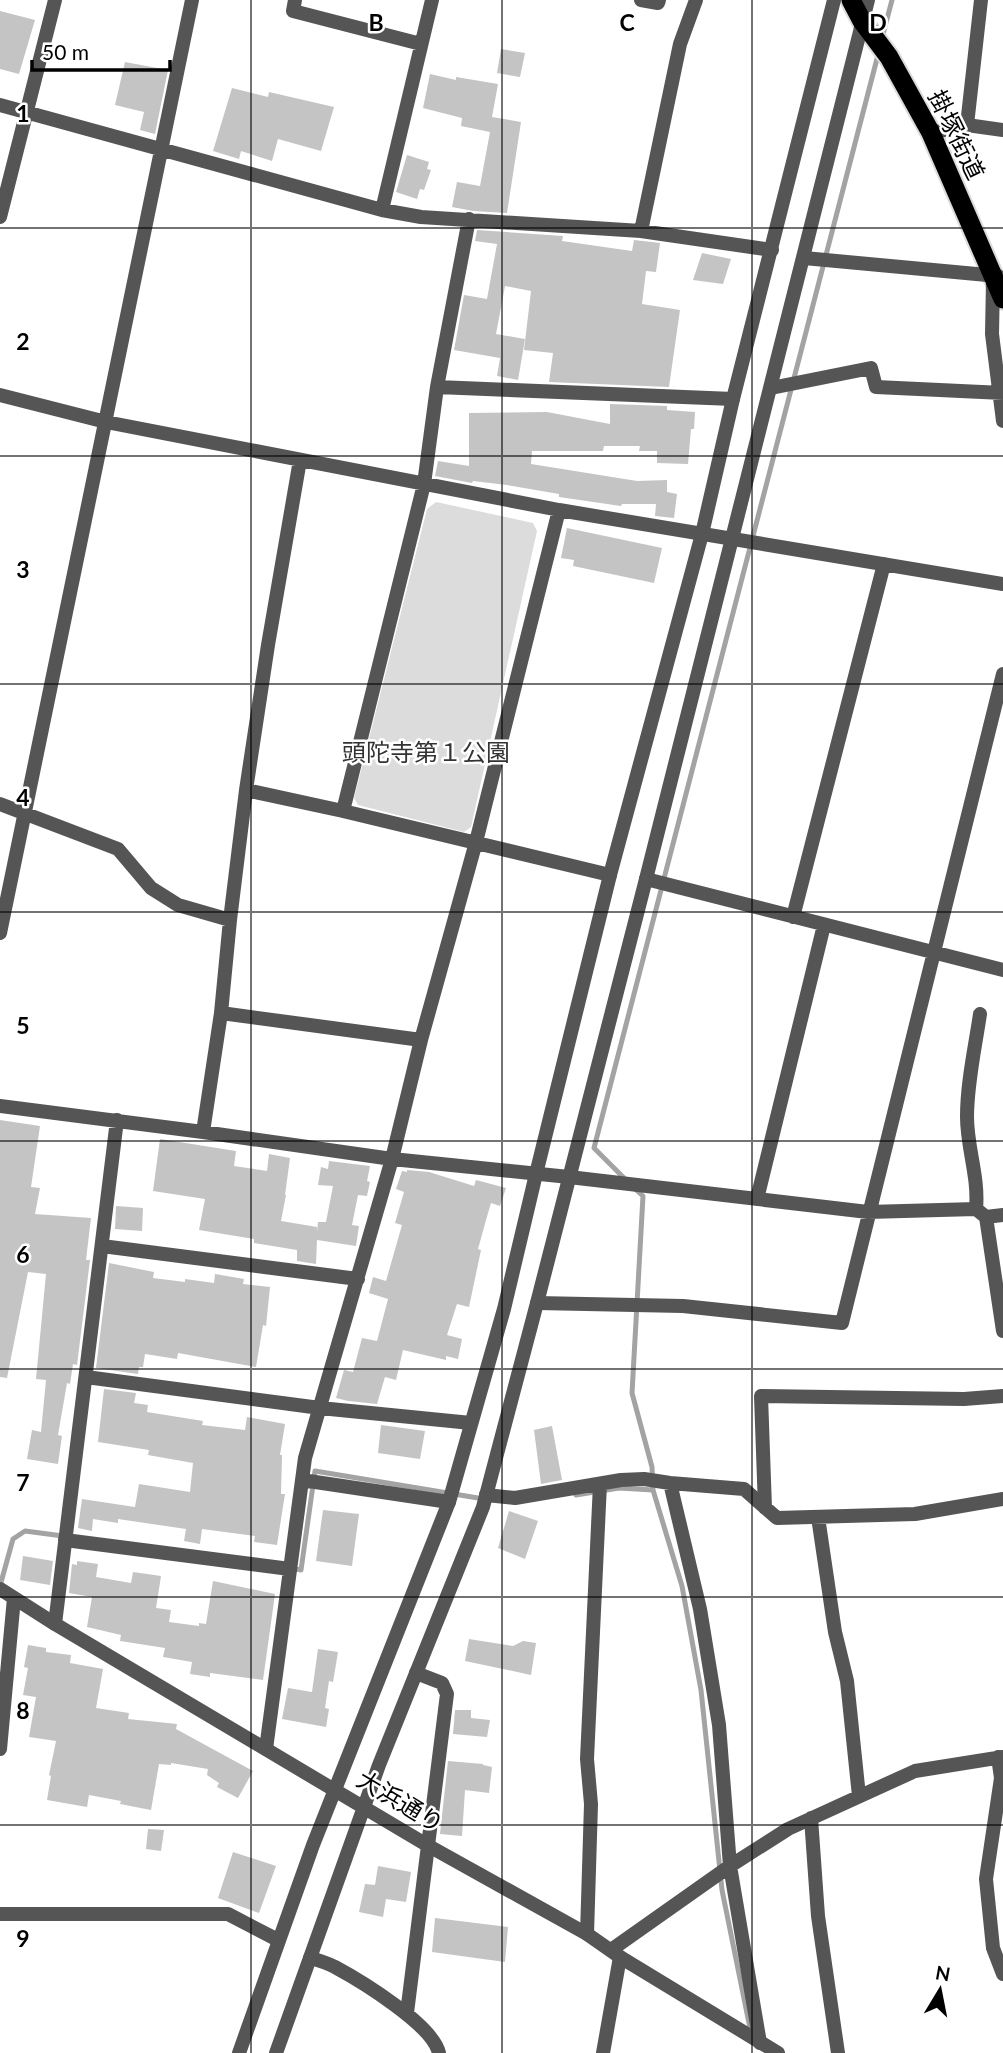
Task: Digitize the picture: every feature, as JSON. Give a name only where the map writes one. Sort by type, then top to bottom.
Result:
[{"type":"highway","name":"掛塚街道","points":[[851,0],[862,21],[889,57],[931,133],[998,276],[1003,299]]},
{"type":"street","points":[[0,217],[55,0]]},
{"type":"street","points":[[0,933],[192,0]]},
{"type":"street","points":[[295,0],[293,11],[421,44]]},
{"type":"street","points":[[382,210],[432,0]]},
{"type":"street","points":[[641,0],[658,3],[659,0]]},
{"type":"street","points":[[641,231],[680,44],[696,0]]},
{"type":"street","points":[[239,2053],[278,1940],[335,1790],[449,1502],[504,1309],[610,876],[702,534],[733,399],[834,0]]},
{"type":"street","points":[[276,2053],[379,1765],[483,1507],[646,879],[868,0]]},
{"type":"street","points":[[967,125],[981,0]]},
{"type":"street","points":[[0,105],[382,210],[421,217],[641,231],[772,250]]},
{"type":"street","points":[[931,133],[967,125],[1003,130]]},
{"type":"street","points":[[343,811],[424,484],[437,387],[469,219]]},
{"type":"street","points":[[804,258],[998,276],[992,334],[1003,421]]},
{"type":"street","points":[[771,388],[871,368],[876,387],[1001,393]]},
{"type":"street","points":[[437,387],[733,399]]},
{"type":"street","points":[[0,395],[106,422],[559,510],[1003,584]]},
{"type":"street","points":[[203,1132],[221,1013],[246,790],[300,460]]},
{"type":"street","points":[[266,1749],[305,1458],[392,1159],[421,1040],[477,842],[559,510]]},
{"type":"street","points":[[793,917],[884,564]]},
{"type":"street","points":[[537,1303],[683,1306],[842,1323],[1003,674]]},
{"type":"street","points":[[246,790],[477,842],[610,876]]},
{"type":"street","points":[[0,804],[118,849],[151,888],[178,905],[230,920]]},
{"type":"street","points":[[646,879],[1003,970]]},
{"type":"street","points":[[757,1199],[824,925]]},
{"type":"street","points":[[221,1013],[421,1040]]},
{"type":"street","points":[[980,1014],[967,1119],[1003,1331]]},
{"type":"street","points":[[0,1106],[392,1159],[868,1212],[1003,1215]]},
{"type":"street","points":[[55,1624],[117,1120]]},
{"type":"street","points":[[102,1246],[358,1279]]},
{"type":"street","points":[[86,1377],[320,1408],[471,1423]]},
{"type":"street","points":[[765,1508],[761,1396],[964,1399],[1003,1396]]},
{"type":"street","points":[[486,1494],[515,1498],[644,1479],[744,1489],[777,1518],[915,1514],[1003,1499]]},
{"type":"street","points":[[302,1480],[449,1502]]},
{"type":"street","points":[[670,1483],[700,1609],[717,1712],[730,1866],[760,2043]]},
{"type":"street","points":[[587,1934],[591,1804],[587,1759],[600,1484]]},
{"type":"street","points":[[818,1517],[835,1632],[847,1681],[859,1796]]},
{"type":"street","points":[[65,1540],[290,1569]]},
{"type":"street","name":"大浜通り","points":[[0,1589],[335,1790],[587,1934],[615,1954],[778,2053]]},
{"type":"street","points":[[0,1749],[14,1598]]},
{"type":"street","points":[[407,2013],[447,1693],[442,1683],[416,1673]]},
{"type":"street","points":[[603,2053],[615,1954],[730,1866],[788,1829],[915,1771],[1000,1757],[1002,1779],[986,1879],[993,1948],[1003,1975]]},
{"type":"street","points":[[811,1818],[818,1916],[838,2053]]},
{"type":"street","points":[[0,1914],[228,1914],[278,1940]]},
{"type":"street","points":[[310,1958],[334,1966],[407,2013],[432,2037],[439,2053]]},
{"type":"green space","name":"頭陀寺第１公園","points":[[436,502],[533,523],[537,531],[471,827],[464,832],[358,805],[354,798],[427,509]]},
{"type":"building","points":[[0,11],[35,20],[19,74],[0,69]]},
{"type":"building","points":[[501,49],[525,53],[520,77],[497,73]]},
{"type":"building","points":[[125,62],[168,70],[155,134],[140,130],[144,112],[115,105]]},
{"type":"building","points":[[430,74],[456,80],[456,77],[498,84],[492,117],[521,122],[507,213],[452,207],[457,182],[480,186],[490,132],[461,126],[462,118],[423,108]]},
{"type":"building","points":[[232,88],[268,97],[269,92],[334,107],[321,151],[278,139],[272,161],[241,151],[239,159],[213,151]]},
{"type":"building","points":[[407,155],[429,162],[427,169],[431,170],[424,190],[420,189],[417,199],[396,192]]},
{"type":"building","points":[[477,230],[563,236],[562,241],[632,251],[634,240],[660,243],[656,272],[646,271],[642,304],[680,310],[669,387],[549,382],[553,353],[524,350],[531,291],[505,286],[496,334],[525,339],[518,380],[497,376],[500,358],[454,350],[464,295],[487,299],[497,244],[475,241]]},
{"type":"building","points":[[702,253],[731,259],[723,284],[693,280]]},
{"type":"building","points":[[610,404],[667,406],[667,410],[695,412],[688,464],[657,463],[657,451],[639,451],[640,446],[604,446],[603,451],[532,451],[531,464],[637,481],[667,480],[667,492],[677,494],[674,518],[655,516],[656,504],[621,506],[559,497],[559,494],[507,485],[472,483],[435,476],[438,461],[469,466],[469,413],[547,412],[610,424]]},
{"type":"building","points":[[567,528],[662,548],[654,583],[573,566],[574,560],[561,558]]},
{"type":"building","points":[[0,1120],[40,1126],[31,1187],[40,1188],[35,1214],[91,1218],[86,1260],[90,1260],[77,1365],[73,1364],[70,1384],[67,1383],[58,1435],[62,1436],[58,1464],[27,1459],[32,1430],[41,1432],[46,1380],[36,1379],[46,1274],[28,1272],[7,1378],[0,1377]]},
{"type":"building","points":[[160,1139],[236,1151],[234,1166],[267,1171],[269,1154],[290,1158],[281,1221],[317,1227],[317,1232],[318,1222],[326,1222],[333,1186],[318,1185],[321,1167],[328,1169],[329,1161],[370,1166],[367,1196],[358,1195],[352,1225],[359,1226],[356,1246],[317,1240],[316,1264],[297,1261],[297,1250],[254,1243],[254,1239],[199,1230],[205,1199],[153,1191]]},
{"type":"building","points":[[402,1171],[429,1172],[474,1186],[476,1180],[506,1188],[500,1206],[491,1203],[478,1249],[481,1250],[469,1307],[457,1304],[447,1335],[462,1339],[458,1359],[446,1356],[446,1360],[403,1350],[396,1380],[385,1377],[377,1404],[336,1398],[344,1370],[353,1372],[362,1338],[377,1341],[388,1299],[369,1293],[373,1277],[386,1281],[402,1225],[395,1223],[404,1192],[396,1189]]},
{"type":"building","points":[[116,1206],[143,1208],[142,1231],[115,1229]]},
{"type":"building","points":[[109,1263],[154,1272],[153,1278],[214,1283],[215,1274],[244,1279],[243,1284],[270,1287],[266,1326],[263,1325],[256,1367],[178,1353],[177,1359],[145,1354],[143,1367],[139,1367],[138,1374],[96,1368]]},
{"type":"building","points":[[104,1389],[136,1393],[134,1403],[148,1405],[147,1412],[203,1421],[202,1425],[245,1430],[247,1417],[285,1424],[280,1455],[281,1494],[285,1494],[277,1545],[254,1542],[255,1536],[202,1529],[200,1544],[184,1541],[186,1529],[118,1519],[118,1523],[93,1519],[92,1531],[78,1528],[82,1499],[135,1507],[139,1484],[190,1492],[193,1463],[148,1455],[149,1450],[98,1442]]},
{"type":"building","points":[[381,1425],[425,1431],[420,1459],[378,1453]]},
{"type":"building","points":[[552,1426],[562,1480],[541,1484],[534,1430]]},
{"type":"building","points":[[323,1510],[359,1514],[352,1566],[316,1561]]},
{"type":"building","points":[[509,1511],[538,1521],[525,1559],[498,1548]]},
{"type":"building","points":[[23,1556],[53,1561],[50,1585],[20,1580]]},
{"type":"building","points":[[77,1561],[98,1564],[96,1577],[131,1583],[133,1572],[161,1576],[156,1608],[171,1610],[169,1622],[199,1626],[199,1623],[206,1624],[213,1581],[275,1594],[263,1680],[210,1673],[210,1677],[190,1674],[192,1662],[163,1657],[165,1648],[120,1641],[121,1635],[87,1627],[92,1597],[69,1593],[72,1564],[77,1565]]},
{"type":"building","points":[[469,1639],[513,1646],[523,1641],[536,1643],[531,1675],[465,1661]]},
{"type":"building","points":[[28,1645],[46,1648],[46,1652],[71,1655],[70,1663],[103,1669],[96,1708],[129,1713],[128,1719],[177,1724],[176,1729],[253,1771],[238,1798],[217,1787],[219,1783],[207,1775],[208,1769],[171,1763],[159,1764],[151,1810],[89,1795],[87,1807],[47,1800],[56,1741],[29,1737],[36,1697],[23,1695],[28,1668],[24,1667]]},
{"type":"building","points":[[318,1649],[338,1652],[333,1682],[329,1681],[325,1708],[329,1709],[326,1727],[282,1719],[288,1688],[312,1692]]},
{"type":"building","points":[[455,1710],[471,1710],[471,1718],[490,1720],[487,1737],[453,1734]]},
{"type":"building","points":[[448,1761],[492,1767],[489,1793],[465,1790],[462,1836],[440,1834]]},
{"type":"building","points":[[148,1829],[164,1830],[161,1851],[146,1849]]},
{"type":"building","points":[[233,1852],[276,1866],[259,1913],[218,1898]]},
{"type":"building","points":[[378,1866],[411,1872],[406,1902],[386,1899],[383,1917],[359,1912],[365,1884],[375,1885]]},
{"type":"building","points":[[435,1918],[508,1927],[505,1962],[432,1952]]},
{"type":"waterway","points":[[882,38],[892,0]]},
{"type":"waterway","points":[[627,1181],[594,1148],[879,51]]},
{"type":"waterway","points":[[634,1188],[643,1196],[632,1393],[652,1467],[653,1490],[682,1586],[701,1690],[722,1890],[751,2033]]},
{"type":"waterway","points":[[291,1568],[301,1570],[315,1471],[484,1499]]},
{"type":"waterway","points":[[576,1495],[619,1488],[653,1490]]},
{"type":"waterway","points":[[0,1586],[13,1539],[25,1531],[63,1536]]}]
